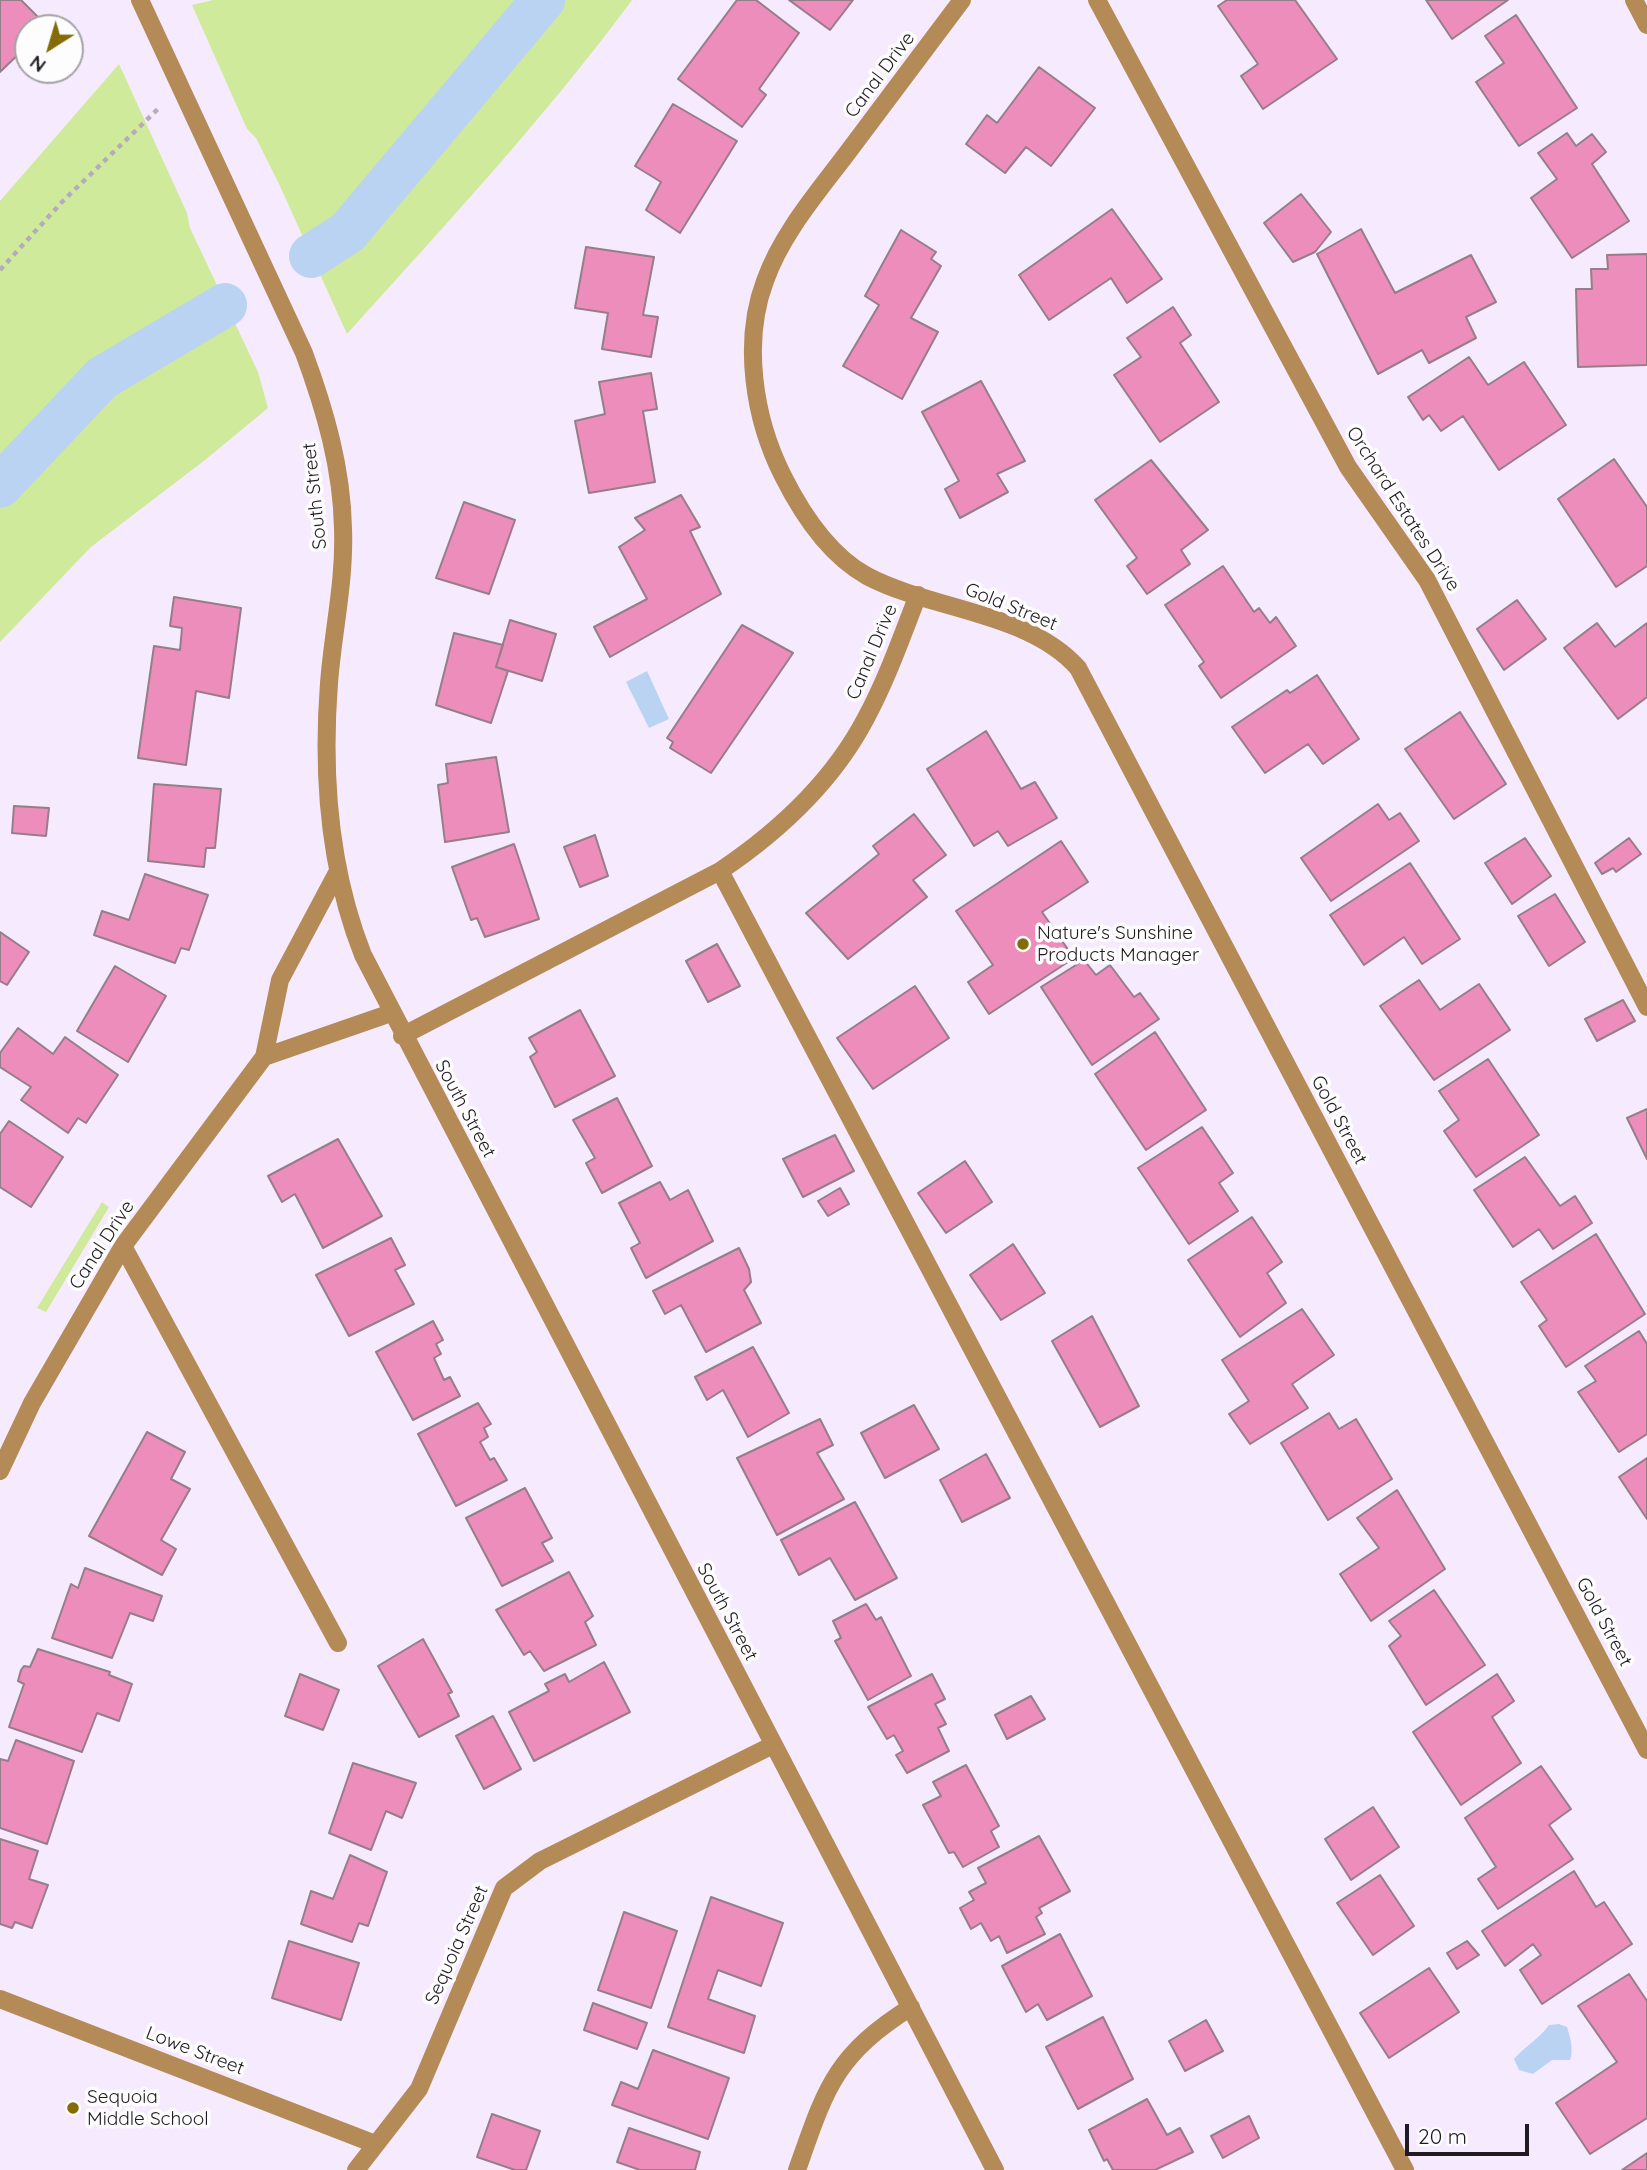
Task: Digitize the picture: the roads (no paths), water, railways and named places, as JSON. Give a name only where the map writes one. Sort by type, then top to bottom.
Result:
[{"type":"street","name":"South Street","points":[[140,0],[234,208],[304,353],[321,398],[333,446],[343,527],[343,562],[329,682],[326,765],[338,871],[352,928],[402,1035],[995,2170]]},
{"type":"street","name":"Canal Drive","points":[[402,1035],[720,870],[782,824],[847,748],[867,717],[918,596],[881,582],[852,566],[821,535],[793,495],[776,463],[758,404],[755,383],[756,324],[765,280],[802,213],[962,0]]},
{"type":"street","name":"Orchard Estates Drive","points":[[1097,0],[1348,467],[1387,519],[1427,580],[1647,1007]]},
{"type":"street","points":[[1634,0],[1647,25]]},
{"type":"street","name":"Gold Street","points":[[918,596],[1034,635],[1065,653],[1077,668],[1647,1750]]},
{"type":"street","points":[[720,870],[1405,2170]]},
{"type":"street","name":"Canal Drive","points":[[0,1471],[32,1402],[123,1245],[264,1057],[280,980],[338,871]]},
{"type":"street","points":[[264,1057],[391,1013]]},
{"type":"street","points":[[123,1245],[338,1643]]},
{"type":"street","name":"Sequoia Street","points":[[356,2170],[419,2089],[504,1888],[540,1861],[773,1745]]},
{"type":"street","name":"Lowe Street","points":[[0,1999],[375,2144]]},
{"type":"street","points":[[797,2170],[832,2078],[863,2041],[911,2007]]},
{"type":"water","points":[[647,671],[669,719],[649,728],[626,682]]},
{"type":"water","points":[[1549,2025],[1567,2027],[1572,2048],[1570,2060],[1552,2060],[1533,2074],[1519,2070],[1514,2059]]},
{"type":"waterway","points":[[311,256],[348,232],[543,0]]},
{"type":"waterway","points":[[0,486],[102,378],[225,305]]},
{"type":"place","name":"Nature's Sunshine Products Manager","points":[[1023,944]]},
{"type":"place","name":"Sequoia Middle School","points":[[73,2108]]}]
